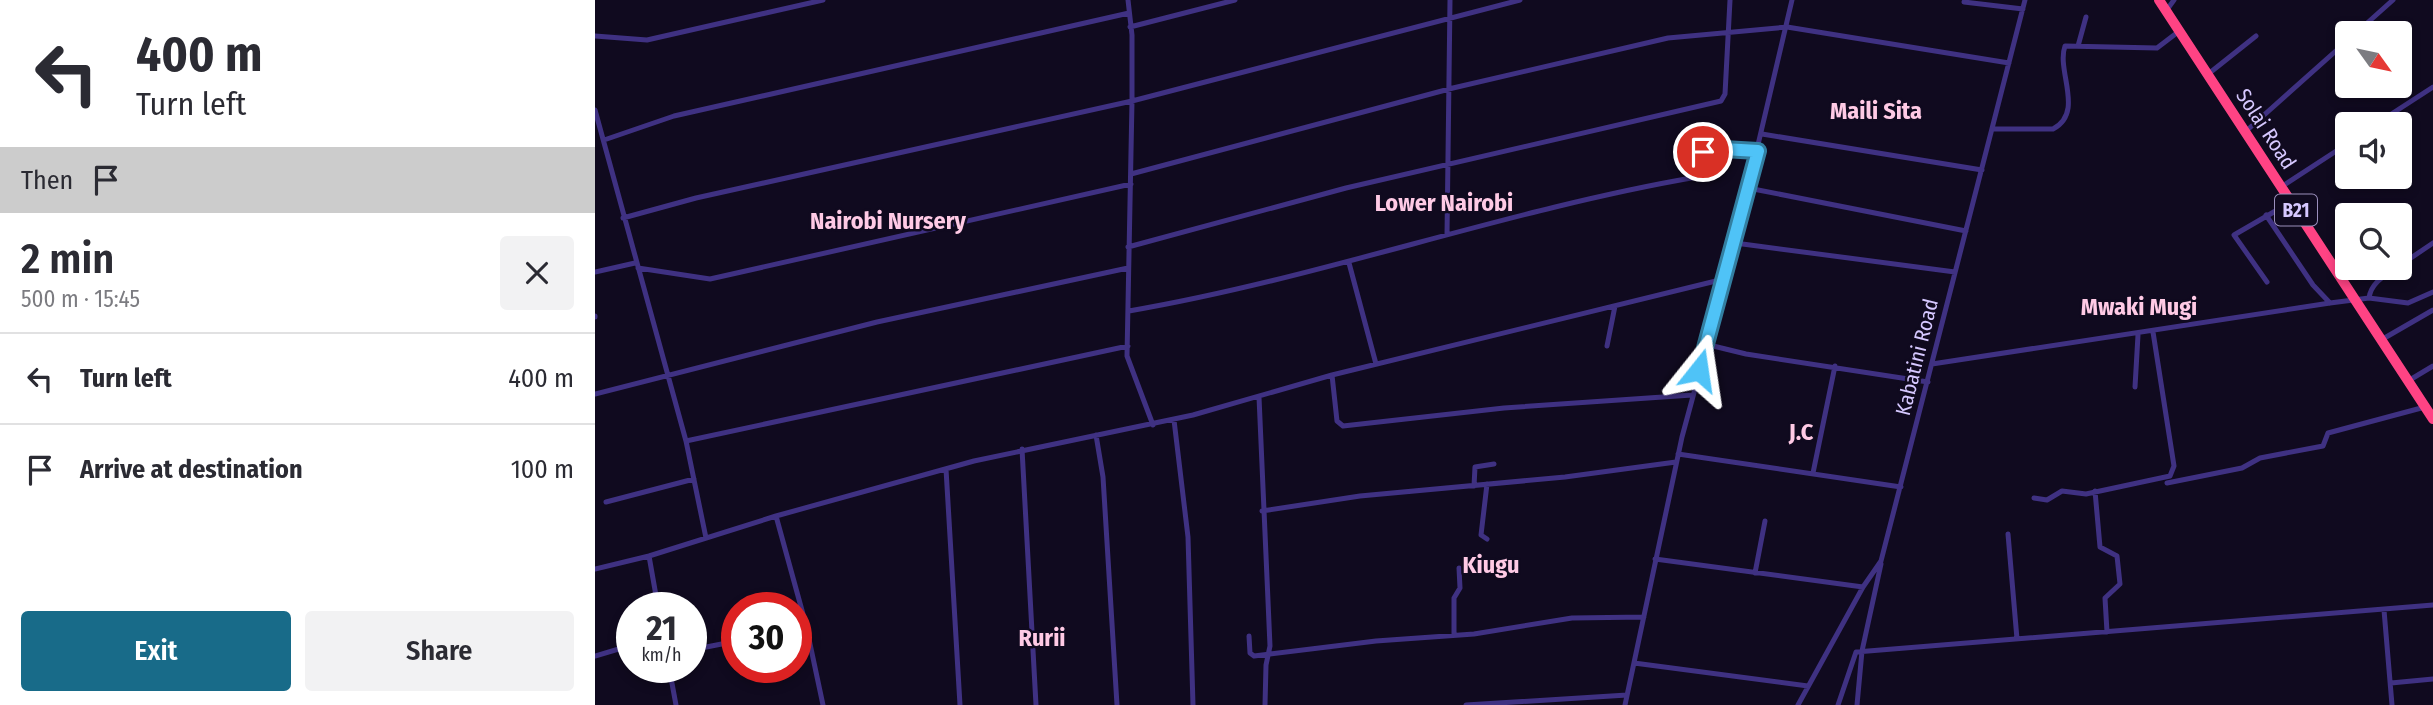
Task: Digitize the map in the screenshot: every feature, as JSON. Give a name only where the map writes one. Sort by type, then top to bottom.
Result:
[{"type":"highway","name":"Solai Road","points":[[2159,0],[2433,419]]},
{"type":"street","points":[[595,36],[647,40],[823,0]]},
{"type":"street","points":[[1128,0],[1132,101],[1128,247],[1129,367],[1153,425]]},
{"type":"street","points":[[1131,27],[1235,0]]},
{"type":"street","points":[[1447,235],[1450,0]]},
{"type":"street","points":[[623,218],[696,198],[1132,101],[1520,0]]},
{"type":"street","points":[[1128,247],[1448,164],[1721,101],[1725,94],[1730,0]]},
{"type":"street","points":[[1625,705],[1676,462],[1705,344],[1735,243],[1792,0]]},
{"type":"street","name":"Kabatini Road","points":[[1798,705],[1863,587],[1881,561],[2025,0]]},
{"type":"street","points":[[2166,11],[2174,0]]},
{"type":"street","points":[[2369,21],[2393,0]]},
{"type":"street","points":[[1963,2],[2023,9]]},
{"type":"street","points":[[604,140],[674,116],[1129,13]]},
{"type":"street","points":[[2078,46],[2086,17]]},
{"type":"street","points":[[1131,173],[1447,90],[1637,44],[1729,31],[1787,27],[2009,63]]},
{"type":"street","points":[[1992,129],[2053,129],[2060,125],[2068,107],[2064,48],[2157,48],[2178,32]]},
{"type":"street","points":[[2207,75],[2256,36]]},
{"type":"street","points":[[2245,132],[2335,52]]},
{"type":"street","points":[[2394,112],[2433,87]]},
{"type":"street","points":[[595,110],[685,441],[706,538]]},
{"type":"street","points":[[1762,134],[1982,170]]},
{"type":"street","points":[[1129,311],[1349,263],[1447,235],[1645,186],[1698,177],[1706,148],[1758,151]]},
{"type":"street","points":[[2281,187],[2335,152]]},
{"type":"street","points":[[595,272],[636,265],[710,279],[1131,184]]},
{"type":"street","points":[[1748,188],[1966,231]]},
{"type":"street","points":[[2267,282],[2234,237],[2238,230],[2291,202]]},
{"type":"street","points":[[2266,215],[2313,285],[2330,303]]},
{"type":"street","points":[[1735,243],[1955,272]]},
{"type":"street","points":[[2412,257],[2433,243]]},
{"type":"street","points":[[1349,263],[1376,364]]},
{"type":"street","points":[[595,394],[915,313],[1128,268]]},
{"type":"street","points":[[595,569],[649,556],[776,516],[946,468],[1022,449],[1174,420],[1332,375],[1724,279]]},
{"type":"street","points":[[2369,298],[2370,290],[2378,280]]},
{"type":"street","points":[[1932,364],[2369,298],[2408,303],[2433,292]]},
{"type":"street","points":[[1607,346],[1615,306]]},
{"type":"street","points":[[2381,340],[2433,310]]},
{"type":"street","points":[[2034,498],[2047,500],[2062,491],[2077,494],[2170,476],[2174,466],[2153,332]]},
{"type":"street","points":[[2135,387],[2138,335]]},
{"type":"street","points":[[1705,344],[1746,354],[1928,382]]},
{"type":"street","points":[[685,441],[1128,346]]},
{"type":"street","points":[[1813,473],[1835,366]]},
{"type":"street","points":[[2408,381],[2433,366]]},
{"type":"street","points":[[1332,375],[1337,421],[1343,426],[1504,408],[1692,395]]},
{"type":"street","points":[[1259,397],[1269,653],[1265,705]]},
{"type":"street","points":[[2167,482],[2242,468],[2260,458],[2324,446],[2328,433],[2425,407]]},
{"type":"street","points":[[1174,420],[1188,537],[1193,705]]},
{"type":"street","points":[[1096,435],[1104,477],[1117,705]]},
{"type":"street","points":[[1022,449],[1031,558],[1036,705]]},
{"type":"street","points":[[1678,454],[1901,487]]},
{"type":"street","points":[[1262,511],[1360,496],[1474,486],[1676,462]]},
{"type":"street","points":[[1474,486],[1475,467],[1494,464]]},
{"type":"street","points":[[946,468],[960,705]]},
{"type":"street","points":[[606,502],[694,479]]},
{"type":"street","points":[[1487,484],[1481,535],[1487,539]]},
{"type":"street","points":[[2095,491],[2100,547],[2117,556],[2120,584],[2117,590],[2105,595],[2107,632]]},
{"type":"street","points":[[776,516],[797,592]]},
{"type":"street","points":[[1755,573],[1765,521]]},
{"type":"street","points":[[2008,534],[2017,639]]},
{"type":"street","points":[[649,556],[656,592]]},
{"type":"street","points":[[1655,559],[1863,587]]},
{"type":"street","points":[[1857,705],[1862,651],[1881,561]]},
{"type":"street","points":[[1454,635],[1454,597],[1460,588],[1459,568]]},
{"type":"street","points":[[1838,705],[1856,652],[2433,605]]},
{"type":"street","points":[[2384,610],[2392,705]]},
{"type":"street","points":[[1249,636],[1251,655],[1454,635],[1572,618],[1644,617]]},
{"type":"street","points":[[595,656],[616,650]]},
{"type":"street","points":[[812,653],[823,705]]},
{"type":"street","points":[[1634,663],[1808,687]]},
{"type":"street","points":[[2391,683],[2433,679]]},
{"type":"street","points":[[672,683],[676,705]]},
{"type":"street","points":[[1466,705],[1627,695]]},
{"type":"district","name":"Maili Sita","points":[[1876,111]]},
{"type":"district","name":"Lower Nairobi","points":[[1444,203]]},
{"type":"district","name":"Nairobi Nursery","points":[[888,221]]},
{"type":"district","name":"Mwaki Mugi","points":[[2139,307]]},
{"type":"district","name":"J.C","points":[[1801,432]]},
{"type":"district","name":"Kiugu","points":[[1491,565]]},
{"type":"district","name":"Rurii","points":[[1042,638]]},
{"type":"route","points":[[1699,370],[1758,151],[1704,148],[1703,152]]}]
